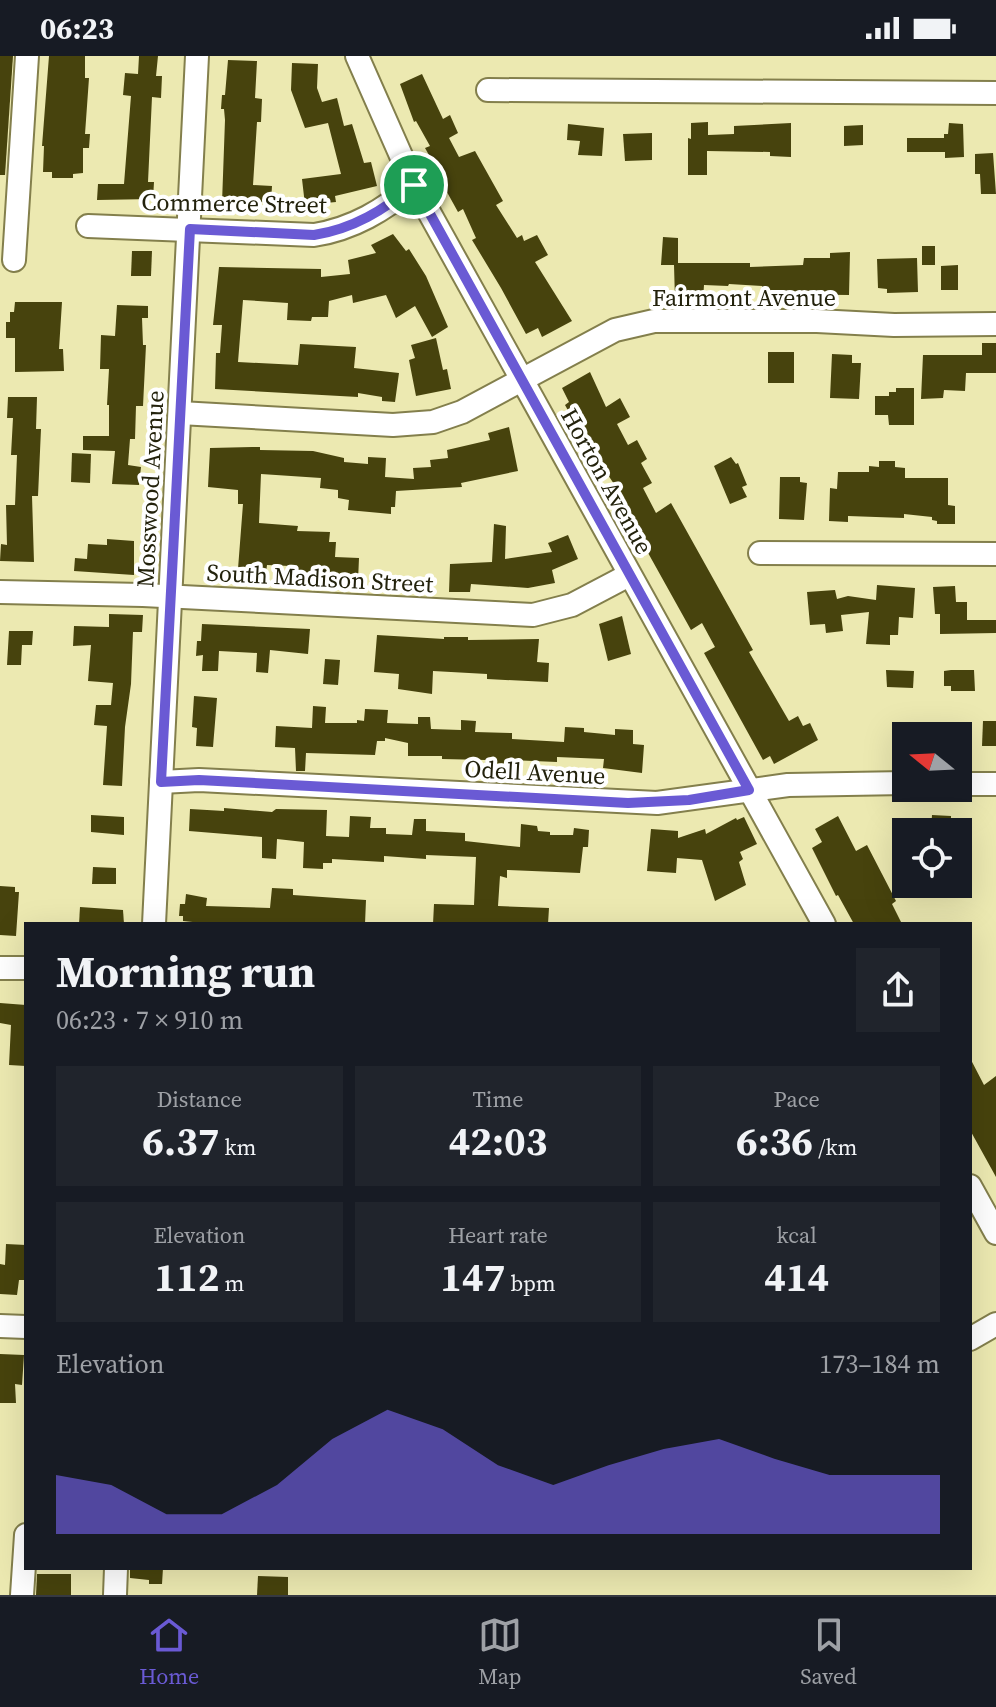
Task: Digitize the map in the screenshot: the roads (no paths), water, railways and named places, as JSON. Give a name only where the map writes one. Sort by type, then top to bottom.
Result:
[{"type":"street","points":[[14,260],[27,56]]},
{"type":"street","name":"Mosswood Avenue","points":[[154,922],[197,56]]},
{"type":"street","name":"Horton Avenue","points":[[357,56],[414,185],[823,922]]},
{"type":"street","points":[[488,90],[996,93]]},
{"type":"street","name":"Commerce Street","points":[[88,226],[314,235],[330,232],[377,213],[414,185]]},
{"type":"street","name":"Fairmont Avenue","points":[[180,413],[420,424],[462,412],[615,330],[654,321],[996,324]]},
{"type":"street","points":[[760,553],[996,554]]},
{"type":"street","name":"South Madison Street","points":[[0,592],[170,596],[533,615],[572,605],[629,575]]},
{"type":"street","name":"Odell Avenue","points":[[161,782],[199,780],[657,803],[749,790],[833,783],[892,783]]},
{"type":"street","points":[[972,784],[996,784]]},
{"type":"street","points":[[0,968],[24,968]]},
{"type":"street","points":[[972,1190],[996,1233]]},
{"type":"street","points":[[972,1338],[996,1324]]},
{"type":"street","points":[[0,1326],[24,1327]]},
{"type":"street","points":[[22,1595],[24,1565]]},
{"type":"street","points":[[115,1595],[116,1570]]}]
